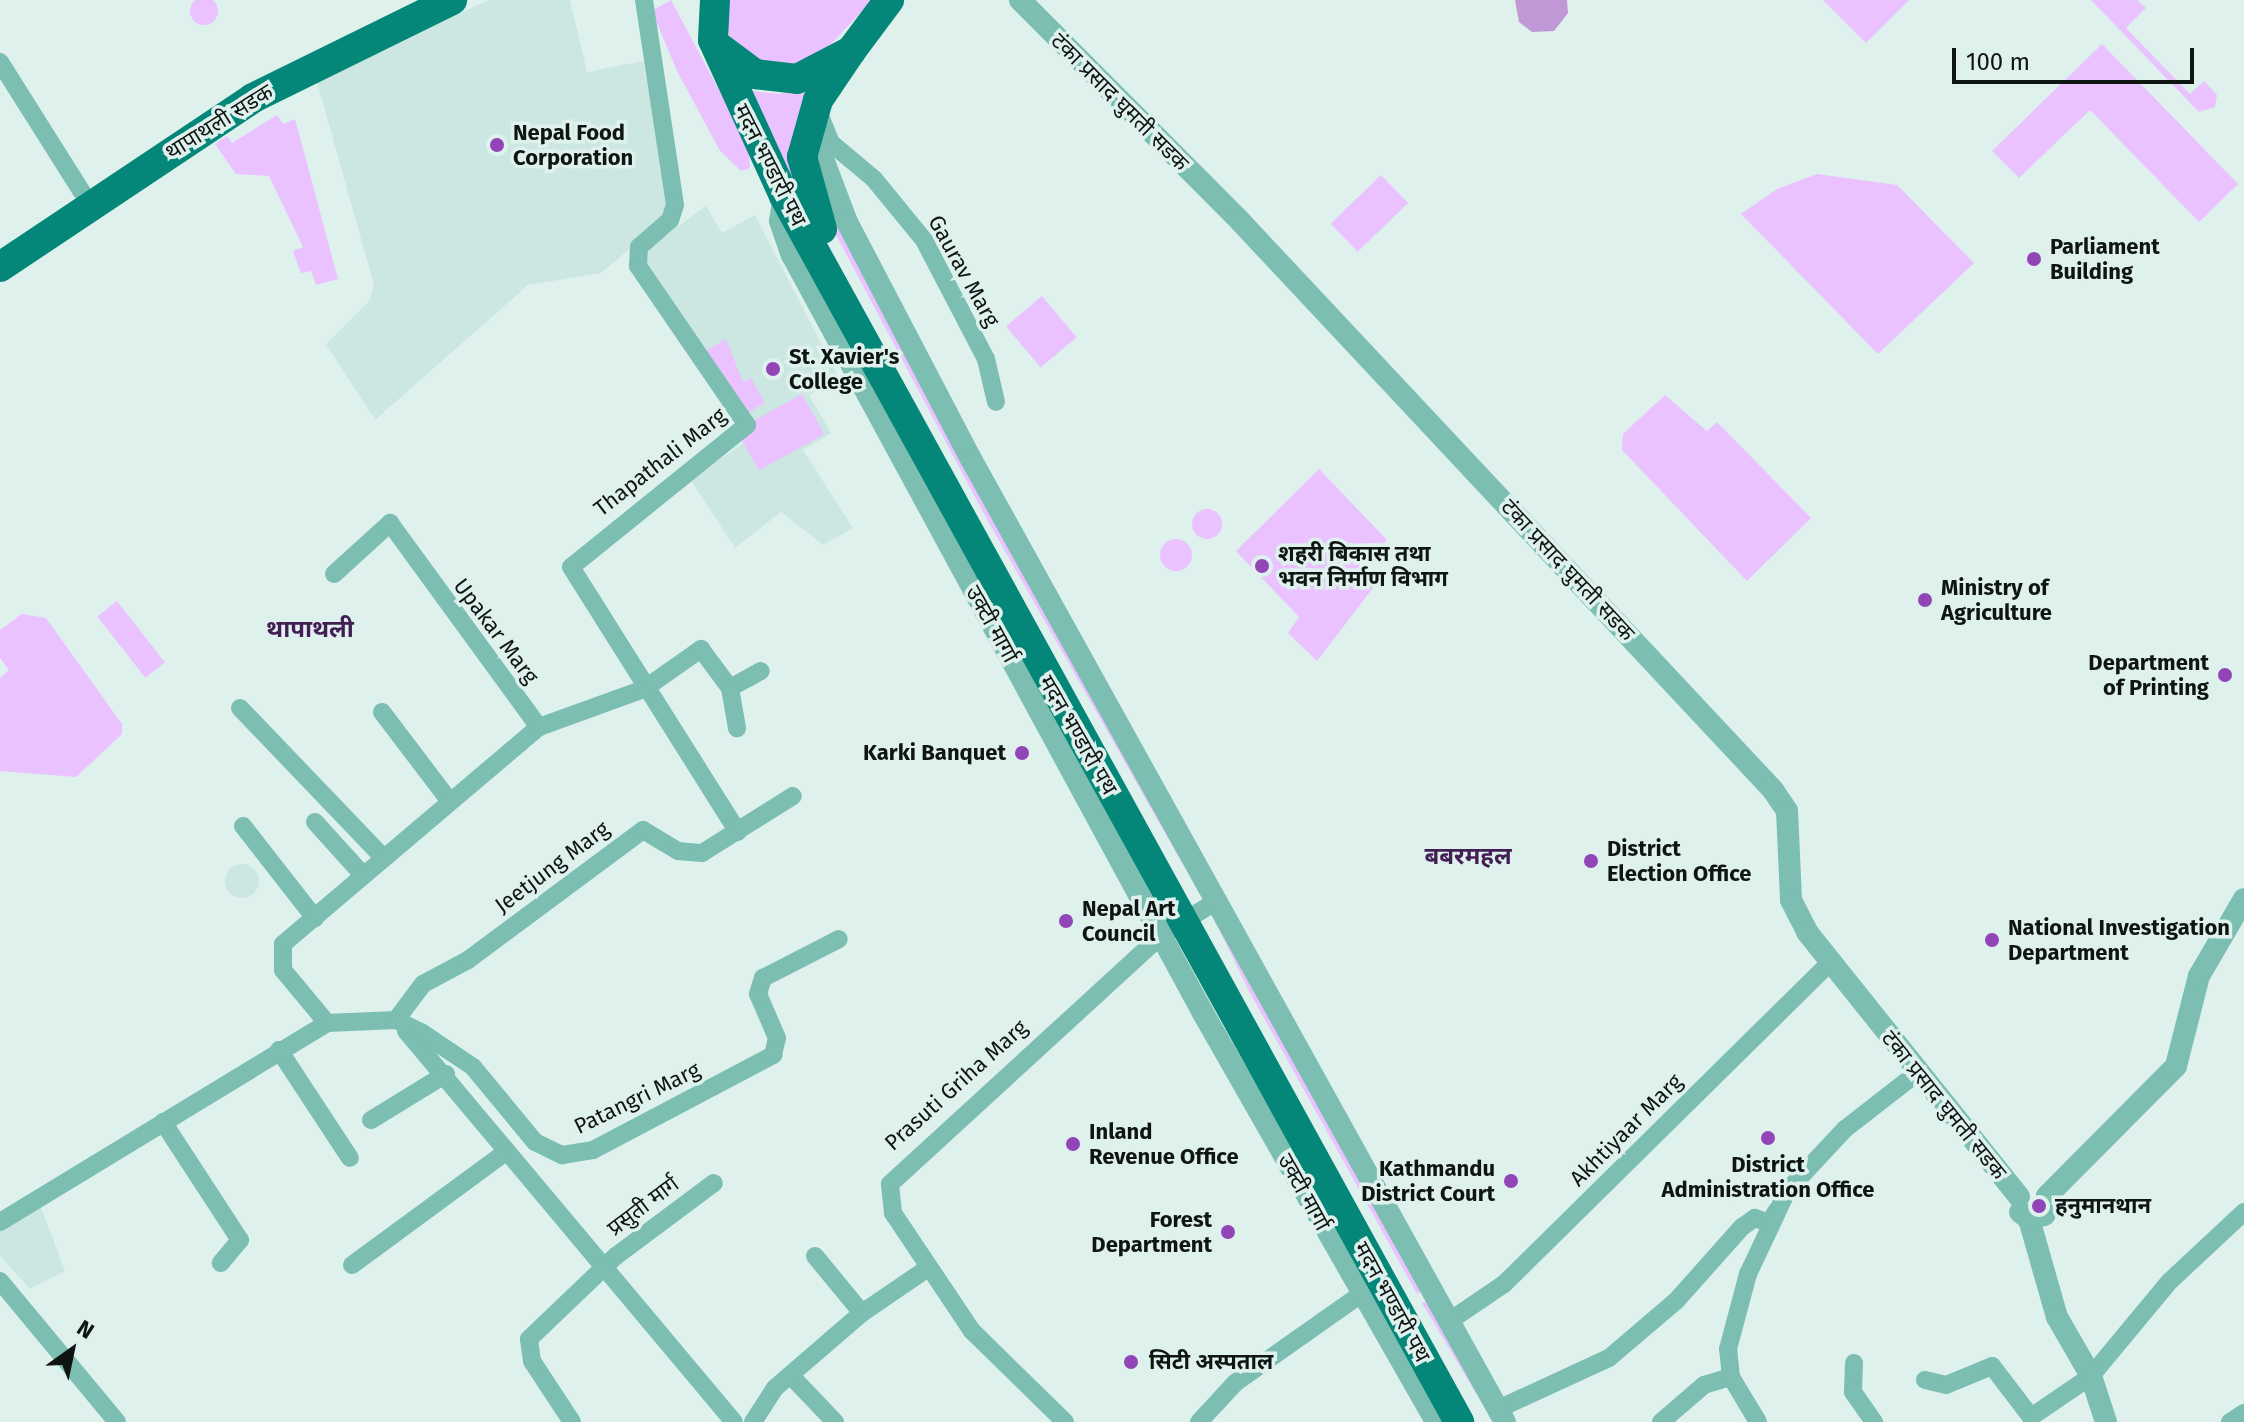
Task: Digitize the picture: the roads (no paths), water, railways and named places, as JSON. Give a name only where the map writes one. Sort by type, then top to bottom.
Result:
[{"type":"highway","name":"थापाथली सडक","points":[[0,248],[239,90],[421,0]]},
{"type":"highway","name":"थापाथली सडक","points":[[0,267],[253,98],[452,0]]},
{"type":"highway","points":[[692,0],[713,22],[743,69],[782,80],[814,74],[851,51]]},
{"type":"highway","name":"मदन भण्डारी पथ","points":[[889,0],[815,106],[802,157],[809,201],[1459,1422]]},
{"type":"highway","name":"मदन भण्डारी पथ","points":[[713,22],[790,206],[1190,916],[1494,1418]]},
{"type":"street","name":"Thapathali Marg","points":[[644,0],[675,205],[670,220],[639,247],[638,266],[747,425],[571,567],[644,689]]},
{"type":"street","name":"टंका प्रसाद घुमती सडक","points":[[1020,0],[1240,221],[1773,790],[1787,811],[1794,909],[1829,964],[2019,1197],[2029,1219],[2057,1317],[2091,1376],[2104,1421]]},
{"type":"street","points":[[0,62],[82,192]]},
{"type":"street","points":[[815,106],[815,150],[847,222],[1190,916],[1448,1322],[1494,1418],[1609,1358],[1676,1301],[1742,1227],[1755,1218],[1769,1223],[1781,1203],[1845,1129],[1917,1073]]},
{"type":"street","name":"Gaurav Marg","points":[[815,106],[818,123],[831,143],[874,179],[924,240],[986,359],[996,402]]},
{"type":"street","name":"Upakar Marg","points":[[334,574],[390,523],[539,727]]},
{"type":"street","points":[[327,1023],[281,956],[283,944],[448,799],[539,727],[644,689],[701,649],[730,688],[737,728]]},
{"type":"street","points":[[730,688],[761,671]]},
{"type":"street","points":[[644,689],[738,832]]},
{"type":"street","points":[[240,708],[383,857]]},
{"type":"street","points":[[382,712],[448,799]]},
{"type":"street","name":"Jeetjung Marg","points":[[396,1020],[423,984],[468,960],[643,830],[690,854],[738,832],[793,796]]},
{"type":"street","points":[[315,822],[363,875]]},
{"type":"street","points":[[243,826],[315,918]]},
{"type":"street","points":[[2029,1219],[2044,1215],[2047,1196],[2176,1066],[2199,976],[2244,899]]},
{"type":"street","name":"Prasuti Griha Marg","points":[[1065,1422],[972,1331],[893,1213],[888,1196],[895,1172],[1190,916]]},
{"type":"street","name":"उक्टी मार्गा","points":[[1190,916],[1361,1294],[1436,1422]]},
{"type":"street","name":"Patangri Marg","points":[[396,1020],[473,1067],[535,1142],[576,1154],[773,1055],[777,1038],[758,994],[763,978],[839,939]]},
{"type":"street","name":"Akhtiyaar Marg","points":[[1448,1322],[1504,1284],[1829,964]]},
{"type":"street","points":[[0,1222],[327,1023],[396,1020],[446,1074],[506,1152],[734,1422]]},
{"type":"street","points":[[279,1050],[350,1158]]},
{"type":"street","points":[[371,1120],[446,1074]]},
{"type":"street","points":[[163,1122],[240,1240],[221,1263]]},
{"type":"street","points":[[352,1265],[506,1152]]},
{"type":"street","name":"प्रसुती मार्ग","points":[[572,1422],[532,1361],[529,1339],[602,1268],[714,1183]]},
{"type":"street","points":[[2019,1197],[2033,1188],[2047,1196]]},
{"type":"street","points":[[1758,1422],[1731,1377],[1728,1349],[1748,1274],[1781,1203]]},
{"type":"street","points":[[1925,1380],[1946,1385],[1992,1366],[2031,1417],[2091,1376],[2170,1281],[2244,1212]]},
{"type":"street","points":[[815,1256],[862,1313]]},
{"type":"street","points":[[753,1422],[775,1388],[793,1378],[862,1313],[928,1268]]},
{"type":"street","points":[[0,1281],[117,1422]]},
{"type":"street","points":[[1199,1422],[1235,1383],[1361,1294]]},
{"type":"street","points":[[1854,1363],[1853,1392],[1874,1422]]},
{"type":"street","points":[[1661,1422],[1704,1385],[1731,1377]]},
{"type":"street","points":[[793,1378],[835,1422]]},
{"type":"street","points":[[2230,1422],[2244,1413]]},
{"type":"place","name":"Nepal Food Corporation","points":[[497,145]]},
{"type":"place","name":"Parliament Building","points":[[2034,259]]},
{"type":"place","name":"St. Xavier's College","points":[[773,369]]},
{"type":"place","name":"शहरी बिकास तथा भवन निर्माण विभाग","points":[[1262,566]]},
{"type":"place","name":"Ministry of Agriculture","points":[[1925,600]]},
{"type":"place","name":"Department of Printing","points":[[2225,675]]},
{"type":"place","name":"Karki Banquet","points":[[1022,753]]},
{"type":"place","name":"District Election Office","points":[[1591,861]]},
{"type":"place","name":"Nepal Art Council","points":[[1066,921]]},
{"type":"place","name":"National Investigation Department","points":[[1992,940]]},
{"type":"place","name":"District Administration Office","points":[[1768,1138]]},
{"type":"place","name":"Inland Revenue Office","points":[[1073,1144]]},
{"type":"place","name":"Kathmandu District Court","points":[[1511,1181]]},
{"type":"place","name":"हनुमानथान","points":[[2039,1206]]},
{"type":"place","name":"Forest Department","points":[[1228,1232]]},
{"type":"place","name":"सिटी अस्पताल","points":[[1131,1362]]},
{"type":"district","name":"थापाथली","points":[[310,630]]},
{"type":"district","name":"बबरमहल","points":[[1468,857]]}]
